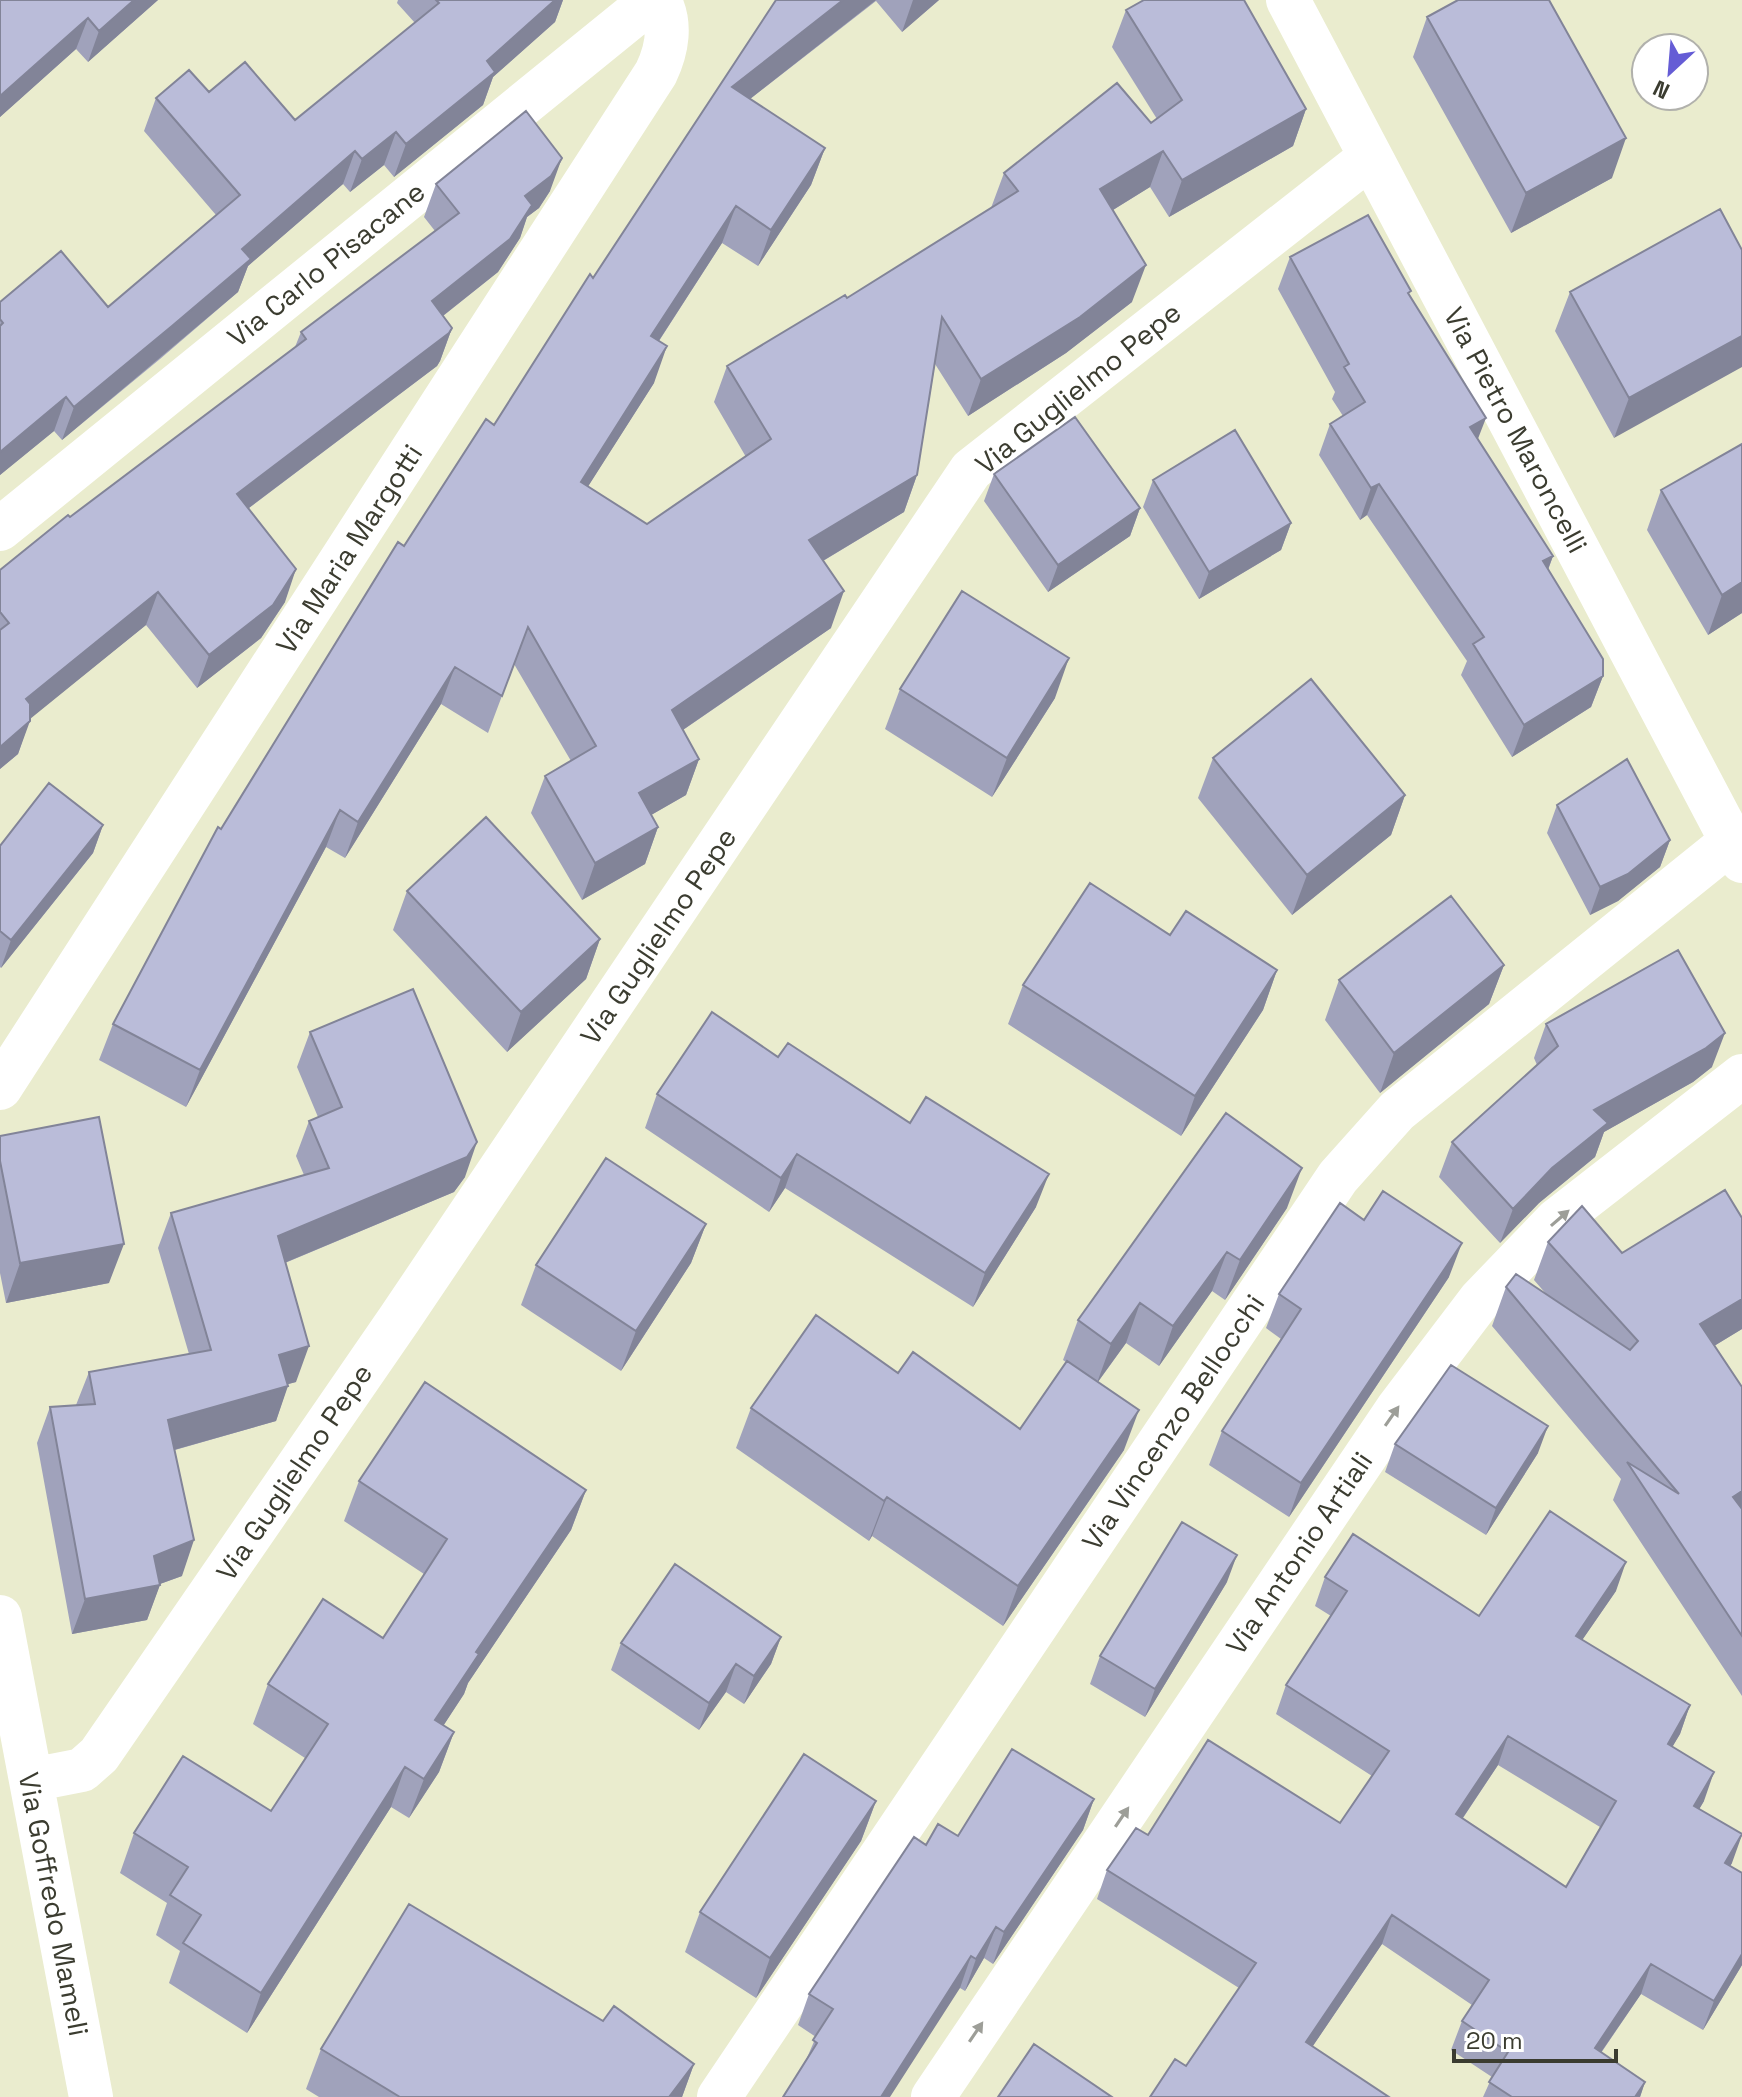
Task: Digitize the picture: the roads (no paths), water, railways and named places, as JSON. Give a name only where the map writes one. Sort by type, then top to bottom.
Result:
[{"type":"street","name":"Via Carlo Pisacane","points":[[0,529],[652,0]]},
{"type":"street","name":"Via Maria Margotti","points":[[0,1088],[656,73],[667,34],[666,15],[659,0]]},
{"type":"street","name":"Via Pietro Maroncelli","points":[[1288,0],[1369,158],[1733,828]]},
{"type":"street","name":"Via Guglielmo Pepe","points":[[31,1780],[82,1770],[99,1755],[391,1331],[971,470],[1369,158]]},
{"type":"street","name":"Via Vincenzo Bellocchi","points":[[719,2097],[1338,1177],[1397,1111],[1733,828]]},
{"type":"street","name":"Via Antonio Artiali","points":[[933,2097],[1398,1408],[1480,1300],[1557,1220],[1742,1076]]},
{"type":"street","name":"Via Goffredo Mameli","points":[[0,1617],[91,2097]]}]
